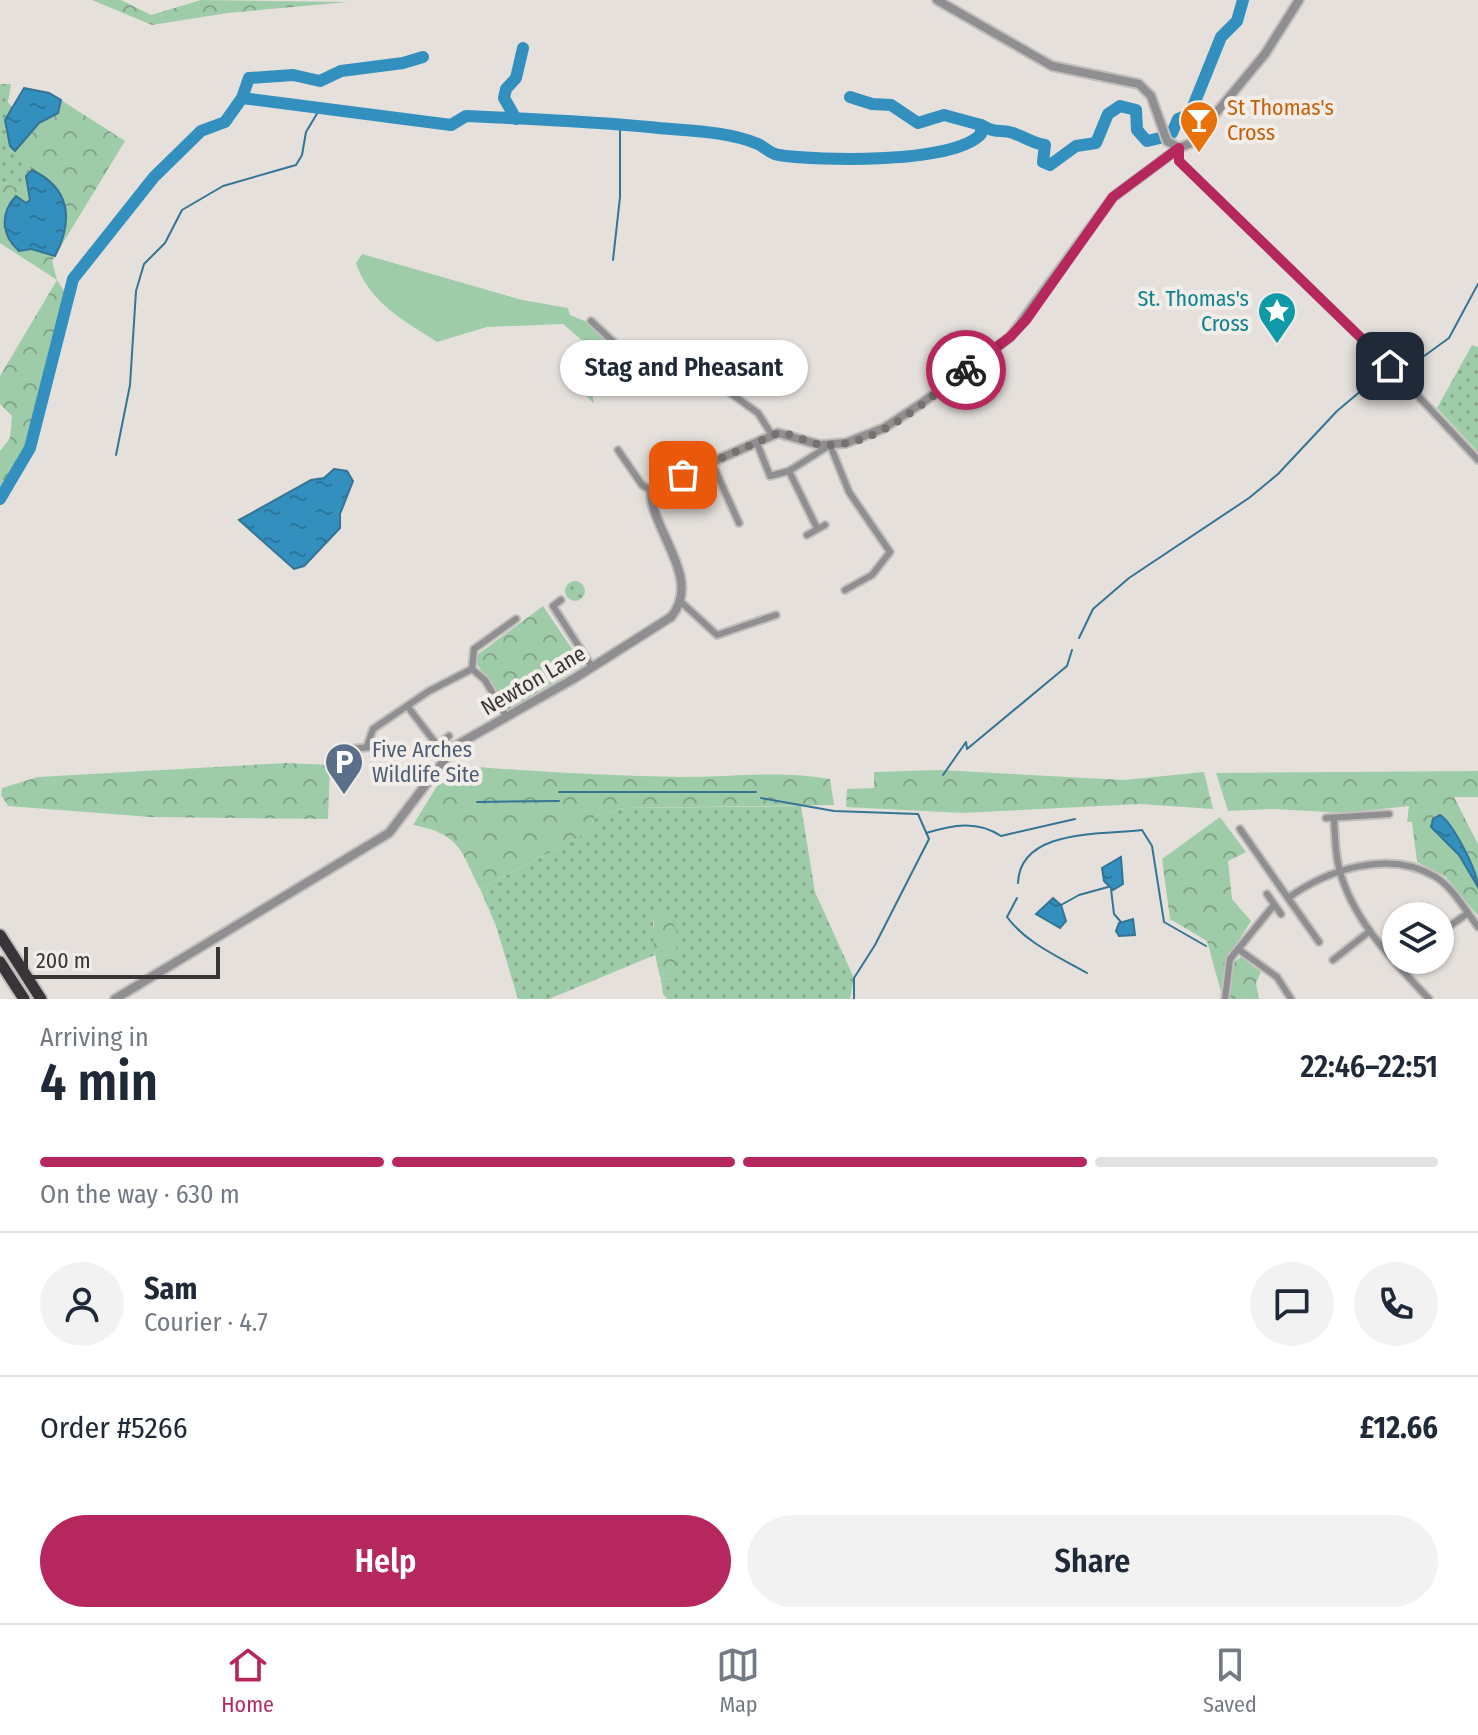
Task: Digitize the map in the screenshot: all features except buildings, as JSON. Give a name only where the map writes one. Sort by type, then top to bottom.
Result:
[{"type":"highway","points":[[0,935],[41,999]]},
{"type":"highway","points":[[0,962],[24,999]]},
{"type":"street","points":[[937,0],[1052,66],[1139,84],[1151,96],[1167,141],[1179,148]]},
{"type":"street","points":[[757,443],[770,476],[789,471],[830,445],[861,440],[884,428],[1010,337],[1113,197],[1179,148],[1191,143],[1265,54],[1299,0]]},
{"type":"street","points":[[1179,148],[1179,161],[1390,366],[1478,460]]},
{"type":"street","points":[[591,321],[651,377],[664,382],[699,381],[726,390],[758,413],[772,435]]},
{"type":"street","points":[[618,450],[642,485],[652,489],[772,435],[786,433],[830,445]]},
{"type":"street","points":[[830,445],[849,492],[890,552],[872,575],[845,590]]},
{"type":"street","points":[[712,463],[739,523]]},
{"type":"street","points":[[789,471],[821,526],[807,535]]},
{"type":"street","points":[[652,489],[680,576],[680,601],[689,606],[708,631],[717,635],[776,615]]},
{"type":"street","points":[[561,600],[553,606],[592,667]]},
{"type":"street","name":"Newton Lane","points":[[115,999],[364,850],[402,820],[439,763],[455,746],[665,623],[680,601]]},
{"type":"street","points":[[472,669],[474,649],[516,619]]},
{"type":"street","points":[[367,746],[373,729],[440,684],[472,669]]},
{"type":"street","points":[[472,669],[485,680],[506,716]]},
{"type":"street","points":[[408,707],[437,745]]},
{"type":"street","points":[[430,751],[449,736]]},
{"type":"street","points":[[351,749],[380,746]]},
{"type":"street","points":[[1382,946],[1370,931],[1339,869],[1330,819],[1389,814]]},
{"type":"street","points":[[1240,829],[1319,942]]},
{"type":"street","points":[[1288,898],[1314,879],[1339,869],[1381,866],[1422,870],[1444,884],[1478,927]]},
{"type":"street","points":[[1267,894],[1281,914]]},
{"type":"street","points":[[1225,999],[1230,959],[1274,905]]},
{"type":"street","points":[[1454,923],[1468,913]]},
{"type":"street","points":[[1333,960],[1370,931]]},
{"type":"street","points":[[1238,949],[1277,977],[1291,999]]},
{"type":"street","points":[[1405,974],[1429,999]]},
{"type":"green space","points":[[92,0],[121,0],[151,15],[201,0],[348,2],[228,13],[152,25]]},
{"type":"green space","points":[[0,84],[11,84],[8,102],[12,107],[5,120],[10,146],[33,170],[26,187],[20,189],[0,181]]},
{"type":"green space","points":[[61,100],[125,141],[52,261],[57,280],[0,243],[0,181],[20,189],[26,187],[24,175],[32,170],[10,146],[43,107]]},
{"type":"green space","points":[[362,254],[522,300],[568,308],[570,315],[587,322],[624,354],[613,367],[563,324],[487,327],[437,342],[379,300],[356,263]]},
{"type":"green space","points":[[57,280],[70,300],[30,448],[0,498],[0,451],[10,438],[12,416],[0,404],[0,376]]},
{"type":"green space","points":[[586,344],[613,367],[596,377],[592,390],[594,404],[567,374],[568,365]]},
{"type":"green space","points":[[1472,345],[1478,347],[1478,452],[1437,408]]},
{"type":"green space","points":[[575,581],[582,584],[585,591],[582,598],[575,601],[568,598],[565,591],[568,584]]},
{"type":"green space","points":[[543,606],[583,665],[508,710],[473,658]]},
{"type":"green space","points":[[286,763],[330,765],[328,819],[151,817],[8,806],[1,795],[2,788],[38,777]]},
{"type":"green space","points":[[450,765],[625,776],[812,776],[830,779],[834,805],[625,808],[595,816],[588,832],[480,889],[457,845],[440,833],[413,825]]},
{"type":"green space","points":[[940,770],[1124,780],[1204,772],[1213,809],[1140,804],[963,813],[846,807],[847,789],[874,788],[874,772]]},
{"type":"green space","points":[[1478,771],[1478,797],[1454,797],[1478,844],[1478,916],[1445,876],[1417,862],[1412,822],[1407,822],[1409,806],[1345,813],[1274,809],[1228,811],[1216,773]]},
{"type":"green space","points":[[801,806],[815,892],[854,978],[850,999],[667,999],[661,980],[674,978],[653,919],[655,955],[549,999],[518,999],[496,926],[480,889],[588,832],[595,816],[625,808]]},
{"type":"green space","points":[[1220,817],[1246,852],[1228,861],[1232,899],[1251,921],[1227,959],[1231,964],[1241,957],[1261,972],[1256,983],[1259,999],[1223,999],[1207,941],[1170,919],[1162,859]]},
{"type":"green space","points":[[659,906],[670,911],[677,935],[675,978],[661,980],[653,933]]},
{"type":"water","points":[[24,88],[49,93],[61,100],[58,113],[39,123],[15,151],[10,146],[5,120]]},
{"type":"water","points":[[32,170],[54,186],[65,206],[65,230],[55,256],[31,249],[19,251],[6,231],[7,210],[16,196],[26,203],[30,200],[26,176]]},
{"type":"water","points":[[334,469],[347,471],[353,481],[340,514],[340,528],[304,566],[294,569],[239,520],[311,480],[324,478]]},
{"type":"water","points":[[1440,815],[1464,848],[1478,887],[1459,855],[1431,827],[1433,819]]},
{"type":"water","points":[[1121,857],[1123,884],[1113,890],[1104,881],[1102,868]]},
{"type":"water","points":[[1053,898],[1061,905],[1066,921],[1060,928],[1036,914]]},
{"type":"water","points":[[1133,919],[1135,935],[1119,936],[1116,931],[1119,923]]},
{"type":"waterway","points":[[1172,133],[1178,119],[1190,114],[1221,37],[1237,21],[1243,0]]},
{"type":"waterway","points":[[516,119],[504,98],[506,89],[516,78],[523,48]]},
{"type":"waterway","points":[[242,98],[249,78],[293,75],[320,81],[341,71],[403,63],[423,57]]},
{"type":"waterway","points":[[850,97],[872,104],[891,105],[918,123],[944,115],[981,125]]},
{"type":"waterway","points":[[0,499],[30,448],[73,279],[154,177],[201,131],[225,122],[242,98],[451,125],[466,116],[704,132],[745,139],[770,152],[798,157],[885,158],[944,151],[966,144],[981,134],[981,125],[1045,145],[1043,162],[1050,165],[1076,146],[1096,143],[1108,114],[1120,106],[1136,110],[1137,130],[1147,141],[1160,138]]},
{"type":"waterway","points":[[116,455],[130,385],[136,291],[144,264],[165,243],[182,210],[223,186],[296,165],[302,155],[306,132],[321,107]]},
{"type":"waterway","points":[[613,260],[620,197],[620,125]]},
{"type":"waterway","points":[[1398,371],[1409,367],[1449,338],[1478,284]]},
{"type":"waterway","points":[[1079,638],[1093,609],[1129,578],[1249,498],[1278,474],[1337,411],[1368,385],[1392,373]]},
{"type":"waterway","points":[[943,775],[966,742],[967,749],[1067,666],[1072,650]]},
{"type":"waterway","points":[[559,792],[756,792]]},
{"type":"waterway","points":[[761,798],[834,811],[918,814],[929,839],[875,945],[854,978],[854,999]]},
{"type":"waterway","points":[[477,802],[559,801]]},
{"type":"waterway","points":[[926,833],[974,826],[1001,836],[1075,819]]},
{"type":"waterway","points":[[1018,883],[1022,865],[1033,852],[1048,843],[1086,834],[1142,830],[1152,846],[1164,922],[1206,946]]},
{"type":"waterway","points":[[1061,905],[1079,895],[1108,887]]},
{"type":"waterway","points":[[1111,889],[1114,914],[1121,922]]},
{"type":"waterway","points":[[1017,898],[1007,917],[1015,926],[1044,949],[1087,973]]},
{"type":"way so far","points":[[683,475],[778,433],[820,445],[861,440],[922,403],[966,370]]},
{"type":"place","name":"St Thomas's Cross","points":[[1199,154]]},
{"type":"place","name":"St. Thomas's Cross","points":[[1277,345]]},
{"type":"place","name":"Stag and Pheasant","points":[[683,475]]},
{"type":"place","name":"Five Arches Wildlife Site","points":[[344,796]]},
{"type":"route","points":[[966,370],[1010,337],[1026,320],[1113,197],[1179,148],[1179,161],[1390,366]]}]
